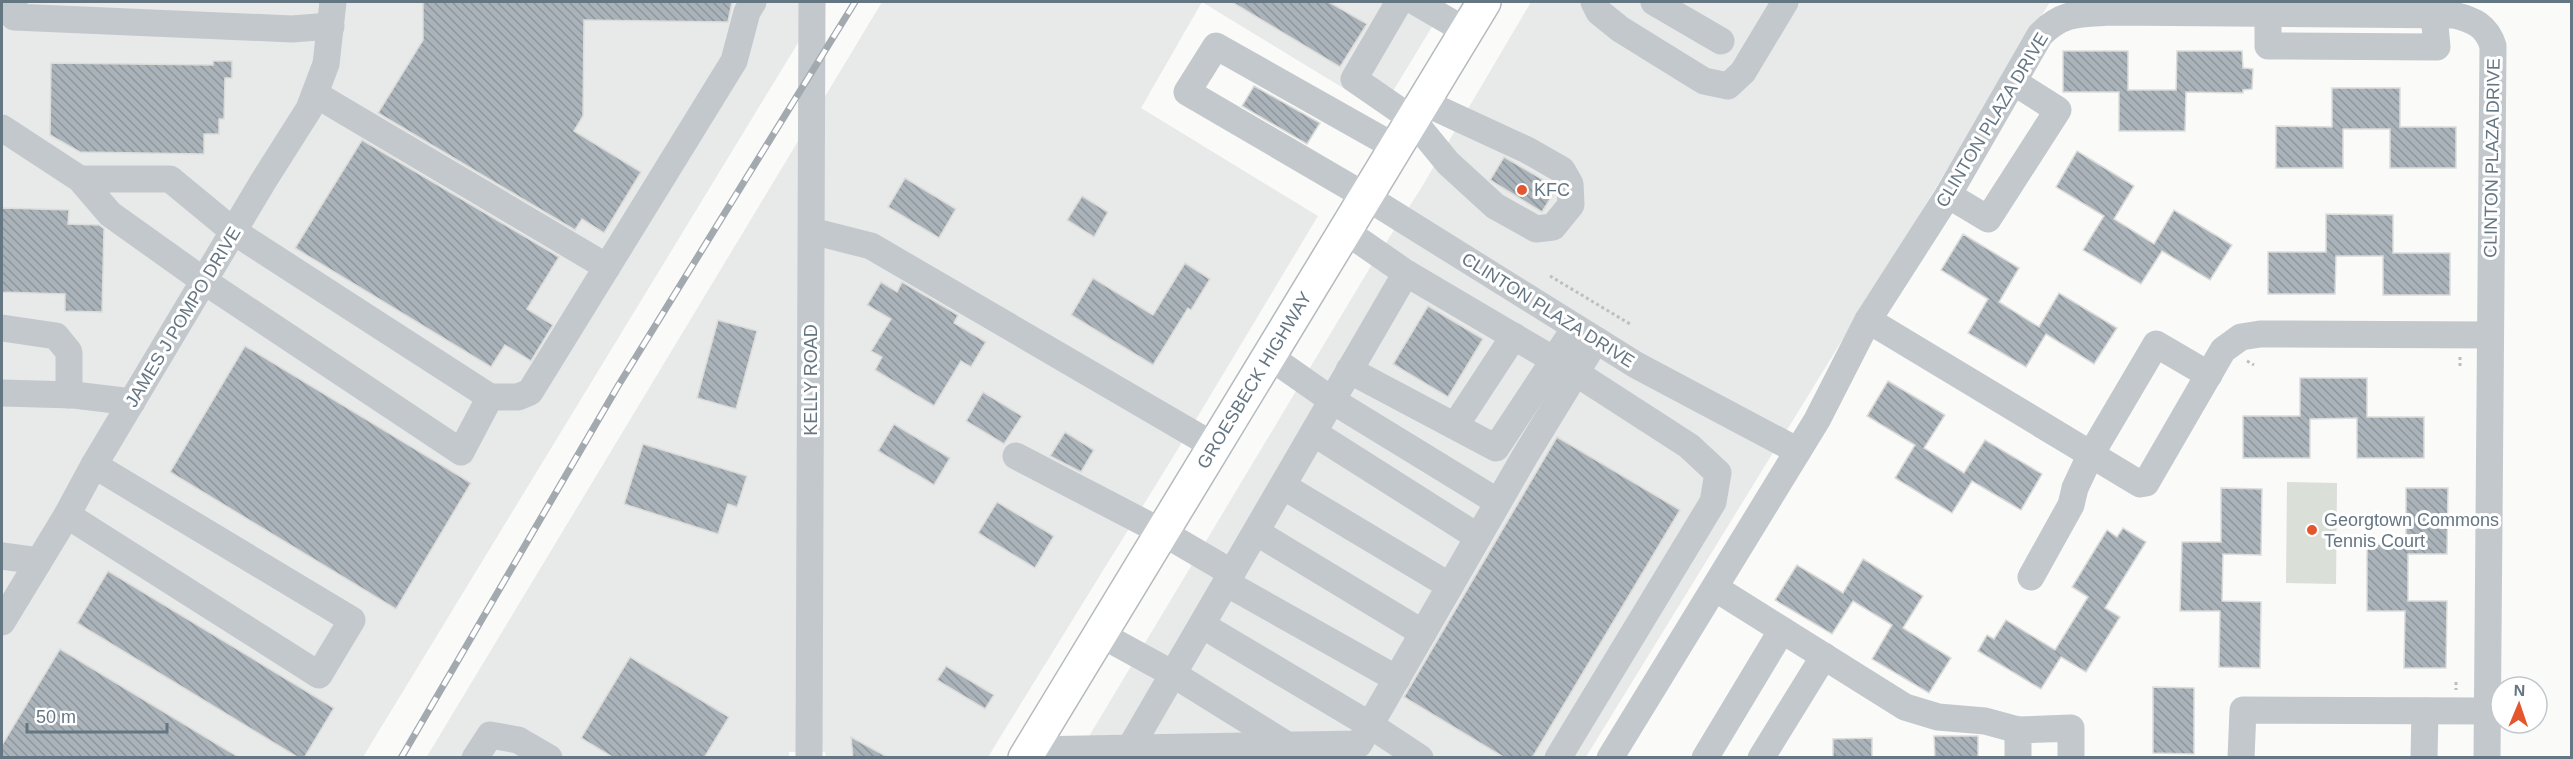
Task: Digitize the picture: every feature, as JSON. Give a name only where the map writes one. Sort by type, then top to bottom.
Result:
[{"type":"main road","name":"GROESBECK HIGHWAY","points":[[1027,754],[1484,2]]},
{"type":"street","points":[[14,2],[14,17],[292,29],[332,14]]},
{"type":"street","points":[[80,179],[170,179],[233,231],[490,397],[518,397],[530,392],[735,61],[747,12],[753,2]]},
{"type":"street","name":"KELLY ROAD","points":[[809,758],[812,2]]},
{"type":"street","points":[[1399,2],[1354,79],[1417,110],[1527,150],[1562,170],[1570,184],[1571,205],[1554,227],[1536,229],[1495,206],[1448,163],[1417,110]]},
{"type":"street","points":[[1416,2],[1466,31]]},
{"type":"street","points":[[1594,2],[1599,12],[1620,29],[1704,81],[1728,86],[1743,72],[1785,2]]},
{"type":"street","points":[[1654,2],[1721,41]]},
{"type":"street","name":"CLINTON PLAZA DRIVE","points":[[1610,758],[1817,420],[1868,320],[1948,195],[2040,35],[2051,23],[2062,17],[2112,12],[2454,15],[2474,21],[2485,28],[2493,46],[2487,758]]},
{"type":"street","name":"JAMES J POMPO DRIVE","points":[[2,622],[68,515],[94,465],[233,231],[309,109],[326,64],[332,14]]},
{"type":"street","name":"CLINTON PLAZA DRIVE","points":[[1395,147],[1216,46],[1187,92],[1365,196],[1636,365],[1798,451]]},
{"type":"street","points":[[1948,195],[1988,219],[2058,110],[2014,82]]},
{"type":"street","points":[[315,94],[607,267]]},
{"type":"street","points":[[2,128],[80,179],[110,214],[204,281],[461,452],[490,397]]},
{"type":"street","points":[[1344,230],[1406,273],[1565,367],[1689,446],[1718,473],[1713,502],[1558,758]]},
{"type":"street","points":[[812,231],[871,246],[1214,446]]},
{"type":"street","points":[[1130,748],[1406,273]]},
{"type":"street","points":[[1868,320],[2090,456],[2140,484],[2146,483],[2223,350],[2241,338],[2259,334],[2490,335]]},
{"type":"street","points":[[2,328],[56,336],[69,352],[69,395]]},
{"type":"street","points":[[1027,754],[1130,748],[1359,744],[1498,502],[1565,367],[1586,334]]},
{"type":"street","points":[[1455,426],[1514,336]]},
{"type":"street","points":[[2031,577],[2071,505],[2075,488],[2090,456],[2156,344],[2209,375]]},
{"type":"street","points":[[1269,356],[1333,401],[1498,502]]},
{"type":"street","points":[[1350,370],[1496,448],[1565,367]]},
{"type":"street","points":[[2,393],[69,395],[132,402]]},
{"type":"street","points":[[1314,434],[1478,537]]},
{"type":"street","points":[[1016,456],[1162,532],[1229,578],[1397,679]]},
{"type":"street","points":[[68,515],[319,675],[351,620],[94,465]]},
{"type":"street","points":[[1283,486],[1450,586]]},
{"type":"street","points":[[1256,532],[1423,633]]},
{"type":"street","points":[[2,556],[39,561]]},
{"type":"street","points":[[1714,588],[1905,706],[1938,717],[1985,721],[2018,730],[2071,728],[2071,758]]},
{"type":"street","points":[[1202,625],[1370,725],[1420,758]]},
{"type":"street","points":[[1705,758],[1782,630]]},
{"type":"street","points":[[1100,634],[1173,675],[1287,745]]},
{"type":"street","points":[[1761,758],[1824,656]]},
{"type":"street","points":[[2241,758],[2243,710],[2487,711]]},
{"type":"street","points":[[2424,758],[2425,711]]},
{"type":"street","points":[[2018,730],[2018,758]]},
{"type":"street","points":[[475,758],[490,735],[518,740],[549,758]]},
{"type":"path","points":[[1550,276],[1630,324]]},
{"type":"shaded area","points":[[2,2],[823,2],[363,757],[2,757]]},
{"type":"shaded area","points":[[882,2],[1202,2],[1141,108],[1318,216],[1186,436],[988,757],[826,758],[825,752],[789,752],[789,758],[426,758]]},
{"type":"shaded area","points":[[1202,2],[1447,2],[1381,111]]},
{"type":"shaded area","points":[[1531,2],[2050,2],[1586,757],[1076,758],[1371,266],[1420,190]]},
{"type":"shaded area","name":"Georgtown Commons Tennis Court","points":[[2287,482],[2337,483],[2336,584],[2286,583]]},
{"type":"building","points":[[423,2],[732,2],[728,22],[584,20],[583,116],[574,131],[641,172],[604,233],[582,219],[575,230],[378,113],[423,40]]},
{"type":"building","points":[[1232,2],[1329,2],[1367,24],[1340,67]]},
{"type":"building","points":[[2063,51],[2128,51],[2128,90],[2176,90],[2177,51],[2242,51],[2243,68],[2253,69],[2252,89],[2243,90],[2243,93],[2186,92],[2185,131],[2119,131],[2119,92],[2063,92]]},
{"type":"building","points":[[213,61],[232,61],[232,78],[225,78],[224,119],[219,119],[219,134],[204,134],[204,154],[80,152],[50,135],[51,63],[213,65]]},
{"type":"building","points":[[1254,86],[1320,123],[1307,144],[1242,106]]},
{"type":"building","points":[[2332,88],[2400,88],[2400,127],[2456,127],[2456,168],[2390,168],[2390,129],[2343,129],[2343,168],[2276,168],[2276,126],[2332,127]]},
{"type":"building","points":[[362,140],[559,257],[527,309],[553,325],[531,361],[505,345],[491,367],[295,248]]},
{"type":"building","points":[[2077,151],[2134,186],[2114,219],[2154,244],[2174,210],[2232,245],[2210,280],[2162,251],[2141,284],[2083,250],[2104,216],[2056,187]]},
{"type":"building","points":[[1504,157],[1552,185],[1555,191],[1542,212],[1490,180]]},
{"type":"building","points":[[905,178],[956,209],[939,238],[888,207]]},
{"type":"building","points":[[1082,196],[1108,212],[1094,237],[1067,220]]},
{"type":"building","points":[[2,208],[69,210],[68,224],[99,225],[104,229],[102,312],[65,311],[65,294],[2,292]]},
{"type":"building","points":[[2326,214],[2393,215],[2393,253],[2450,253],[2450,295],[2383,295],[2383,256],[2336,256],[2335,294],[2268,294],[2268,252],[2326,252]]},
{"type":"building","points":[[1963,234],[2019,268],[1999,302],[2039,327],[2059,293],[2117,328],[2094,364],[2046,334],[2026,367],[1968,333],[1988,299],[1941,270]]},
{"type":"building","points":[[1185,263],[1210,279],[1191,310],[1188,308],[1153,365],[1071,315],[1093,278],[1153,315]]},
{"type":"building","points":[[881,282],[897,292],[902,282],[958,315],[954,323],[986,342],[971,367],[961,361],[934,406],[875,370],[882,357],[871,351],[891,319],[867,305]]},
{"type":"building","points":[[1428,306],[1483,339],[1448,397],[1393,364]]},
{"type":"building","points":[[718,320],[757,331],[736,409],[697,398]]},
{"type":"building","points":[[245,346],[471,483],[396,609],[170,472]]},
{"type":"building","points":[[2300,378],[2367,378],[2367,417],[2424,417],[2424,458],[2357,458],[2357,418],[2310,419],[2310,458],[2243,458],[2243,416],[2300,416]]},
{"type":"building","points":[[1888,381],[1945,415],[1924,448],[1964,473],[1985,440],[2042,474],[2021,510],[1972,481],[1952,513],[1895,478],[1915,445],[1867,416]]},
{"type":"building","points":[[983,392],[1022,416],[1004,444],[966,421]]},
{"type":"building","points":[[894,424],[950,458],[934,485],[878,451]]},
{"type":"building","points":[[1065,432],[1094,450],[1081,472],[1050,456]]},
{"type":"building","points":[[1557,437],[1680,510],[1532,758],[1505,758],[1404,697]]},
{"type":"building","points":[[643,444],[747,476],[737,507],[728,504],[718,534],[624,504]]},
{"type":"building","points":[[2221,488],[2262,489],[2261,555],[2223,554],[2222,601],[2261,602],[2260,668],[2219,667],[2220,611],[2180,611],[2182,542],[2221,542]]},
{"type":"building","points":[[2406,488],[2448,488],[2447,554],[2408,554],[2408,601],[2447,601],[2446,668],[2404,668],[2405,611],[2367,611],[2367,544],[2406,545]]},
{"type":"building","points":[[997,502],[1054,536],[1035,568],[978,533]]},
{"type":"building","points":[[2123,528],[2146,542],[2105,608],[2120,617],[2086,672],[2061,657],[2041,689],[1978,651],[1987,635],[1994,639],[2006,620],[2055,650],[2088,597],[2072,587],[2107,530],[2117,537]]},
{"type":"building","points":[[1863,559],[1923,596],[1903,628],[1951,658],[1929,693],[1872,659],[1892,625],[1853,601],[1832,634],[1775,600],[1797,565],[1843,593]]},
{"type":"building","points":[[108,571],[334,708],[304,758],[299,758],[77,623]]},
{"type":"building","points":[[60,649],[240,758],[2,758],[2,745]]},
{"type":"building","points":[[630,657],[729,717],[704,758],[614,758],[581,738]]},
{"type":"building","points":[[946,666],[994,695],[985,709],[937,680]]},
{"type":"building","points":[[2153,687],[2194,688],[2194,754],[2153,753]]},
{"type":"building","points":[[1934,736],[1978,736],[1978,758],[1935,758]]},
{"type":"building","points":[[851,737],[889,758],[853,758]]},
{"type":"building","points":[[1872,738],[1872,758],[1833,758],[1833,739]]},
{"type":"railway","points":[[401,758],[618,386],[855,2]]},
{"type":"place","name":"KFC","points":[[1522,190]]},
{"type":"place","name":"Georgtown Commons Tennis Court","points":[[2312,530]]}]
